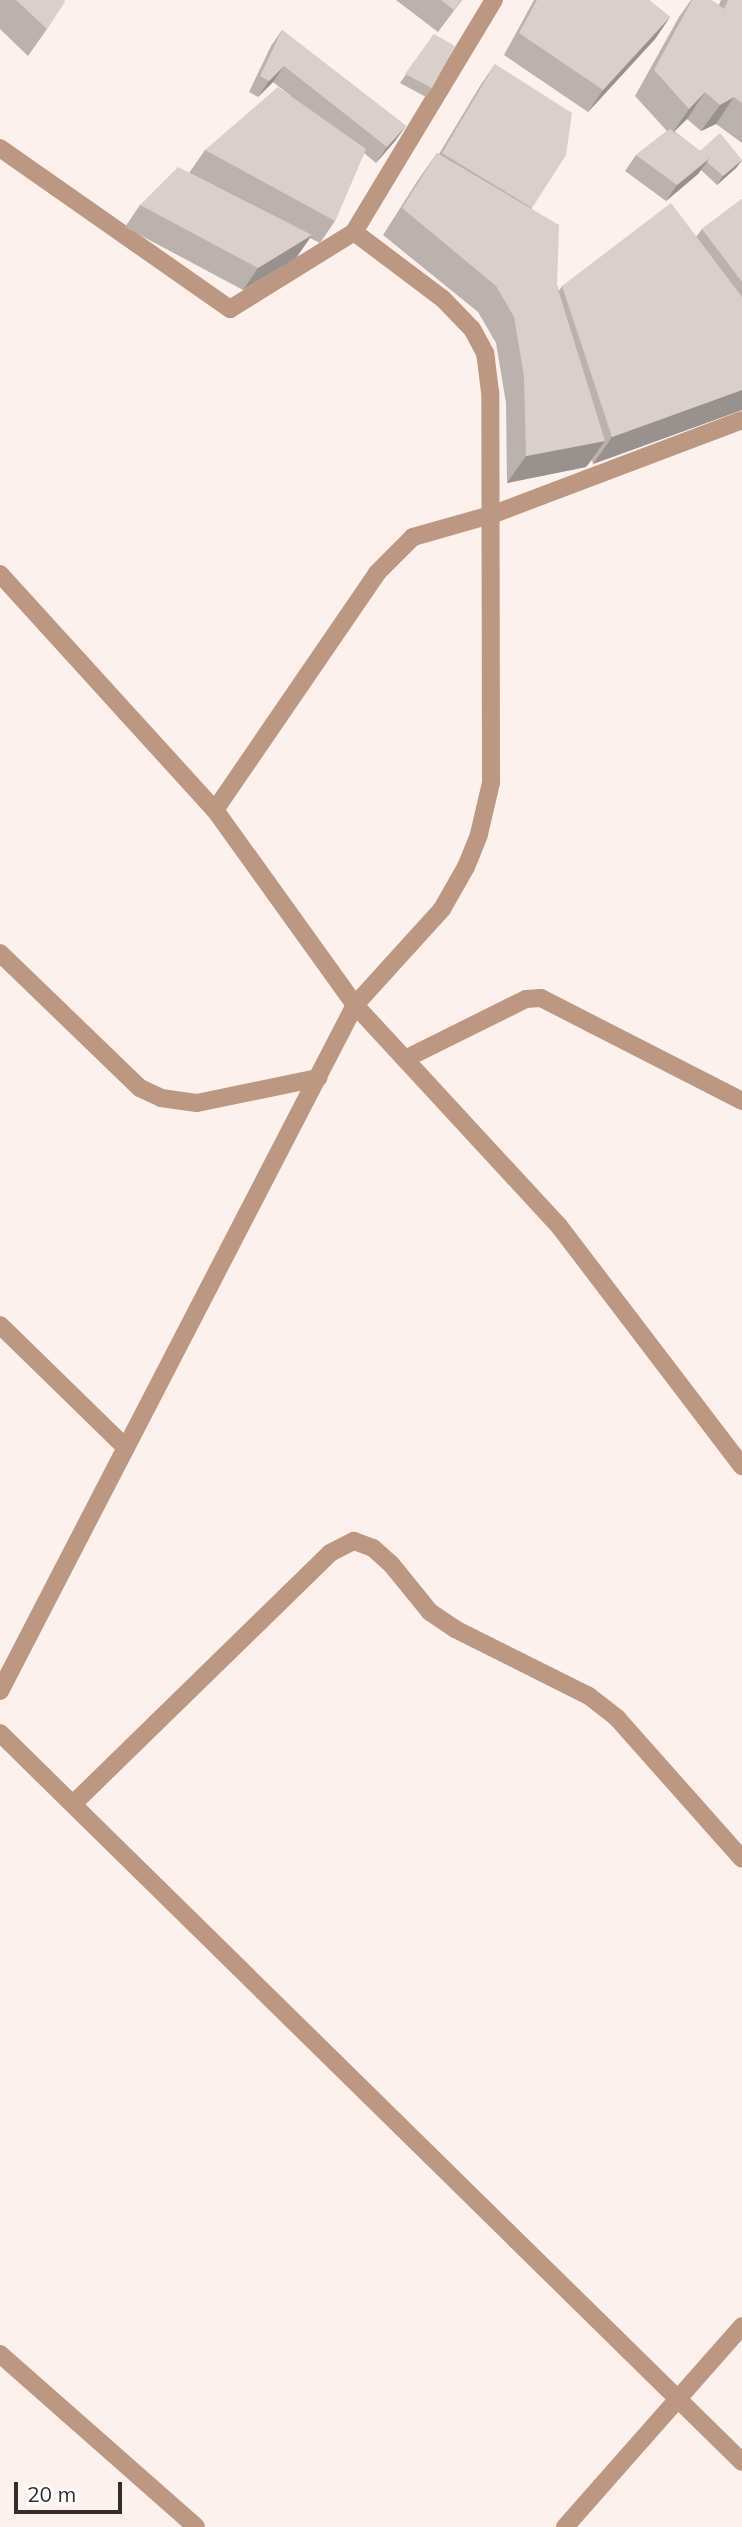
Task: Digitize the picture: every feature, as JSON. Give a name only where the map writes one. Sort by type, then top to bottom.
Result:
[{"type":"street","points":[[0,148],[230,309],[354,232],[494,0]]},
{"type":"street","points":[[0,1691],[355,1005],[442,909],[466,867],[479,834],[491,783],[491,515],[485,353],[472,329],[443,299],[354,232]]},
{"type":"street","points":[[215,810],[390,556],[413,537],[491,515],[742,420]]},
{"type":"street","points":[[0,574],[215,810],[355,1005],[559,1226],[742,1466]]},
{"type":"street","points":[[0,953],[140,1088],[161,1098],[197,1103],[318,1077]]},
{"type":"street","points":[[405,1059],[526,999],[541,998],[742,1101]]},
{"type":"street","points":[[0,1325],[127,1448]]},
{"type":"street","points":[[73,1804],[330,1553],[354,1541],[373,1548],[391,1564],[430,1612],[589,1696],[617,1718],[742,1859]]},
{"type":"street","points":[[0,1733],[742,2462]]},
{"type":"street","points":[[565,2527],[742,2326]]},
{"type":"street","points":[[0,2354],[196,2527]]},
{"type":"building","points":[[16,0],[64,0],[65,2],[47,29]]},
{"type":"building","points":[[441,0],[461,0],[454,10]]},
{"type":"building","points":[[537,0],[649,0],[670,17],[603,90],[519,33]]},
{"type":"building","points":[[692,0],[711,0],[724,9],[728,0],[742,0],[742,103],[734,97],[720,105],[705,92],[689,109],[654,70]]},
{"type":"building","points":[[282,30],[406,126],[387,147],[284,66],[269,81],[260,76]]},
{"type":"building","points":[[434,34],[455,46],[432,88],[405,74]]},
{"type":"building","points":[[495,64],[572,113],[566,155],[532,208],[442,153]]},
{"type":"building","points":[[278,87],[366,149],[335,221],[205,150]]},
{"type":"building","points":[[670,129],[710,158],[677,185],[636,155]]},
{"type":"building","points":[[720,133],[742,160],[723,176],[707,162],[710,158],[700,151]]},
{"type":"building","points":[[437,153],[559,225],[557,286],[605,441],[526,456],[524,376],[514,317],[496,286],[402,208]]},
{"type":"building","points":[[178,167],[312,235],[258,268],[140,205]]},
{"type":"building","points":[[742,199],[742,282],[702,229]]},
{"type":"building","points":[[671,203],[742,297],[742,390],[612,437],[562,286]]}]
